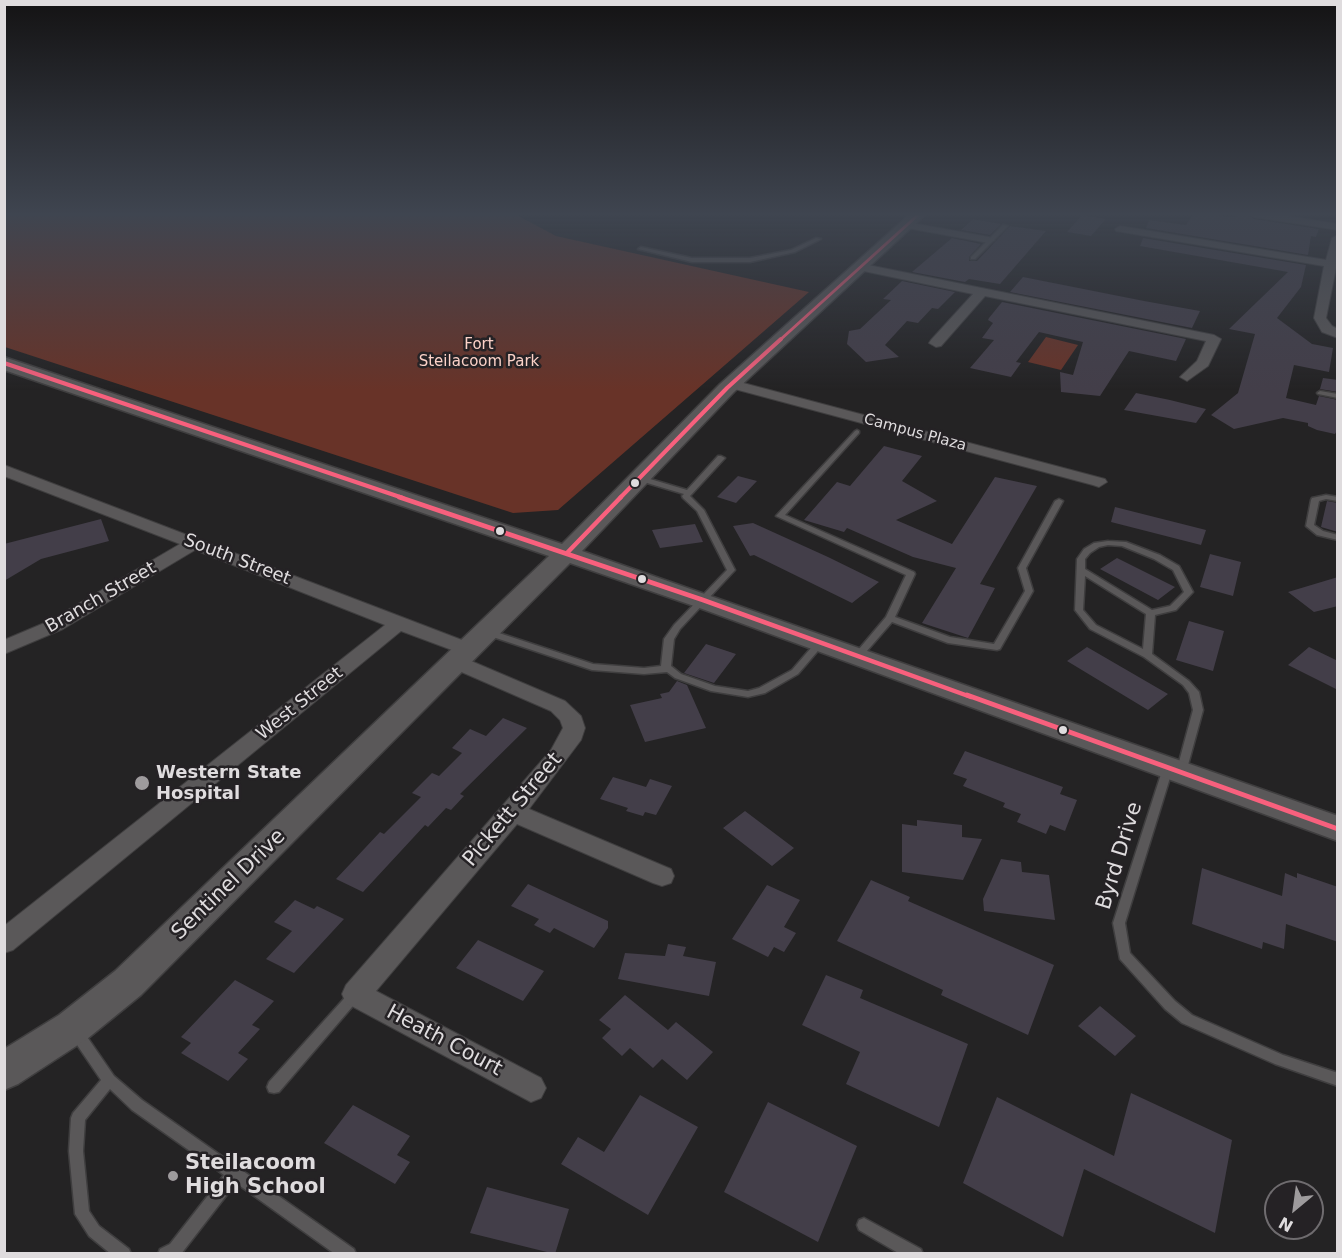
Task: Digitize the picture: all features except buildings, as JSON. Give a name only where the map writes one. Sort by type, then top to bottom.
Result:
[{"type":"street","name":"Sentinel Drive","points":[[4,1071],[73,1027],[128,983],[567,553],[732,384],[852,273]]},
{"type":"street","points":[[886,273],[1214,339],[1203,363],[1187,377]]},
{"type":"street","points":[[1328,273],[1320,318],[1327,329],[1338,334]]},
{"type":"street","points":[[936,343],[982,292]]},
{"type":"street","points":[[4,363],[703,600],[1338,829]]},
{"type":"street","name":"Campus Plaza","points":[[732,384],[1099,482]]},
{"type":"street","name":"South Street","points":[[4,470],[399,623],[471,648]]},
{"type":"street","name":"Branch Street","points":[[4,648],[56,625],[195,543]]},
{"type":"street","name":"West Street","points":[[4,942],[399,623]]},
{"type":"street","name":"Pickett Street","points":[[356,994],[513,812],[570,740],[574,728],[570,716],[471,648]]},
{"type":"street","points":[[513,812],[662,876]]},
{"type":"street","name":"Heath Court","points":[[356,994],[531,1088]]},
{"type":"lane","points":[[1320,393],[1338,396]]},
{"type":"lane","name":"Campus Plaza","points":[[857,432],[780,516],[911,574],[890,618],[857,657]]},
{"type":"lane","points":[[721,458],[686,496],[700,510],[730,570],[669,639],[665,659],[668,669],[678,676],[714,689],[748,694],[762,691],[795,672],[820,643]]},
{"type":"lane","points":[[640,478],[688,492]]},
{"type":"lane","points":[[1338,499],[1326,497],[1315,500],[1310,525],[1320,533],[1338,538]]},
{"type":"lane","points":[[890,618],[948,640],[997,647],[1029,591],[1022,568],[1059,501]]},
{"type":"lane","points":[[1108,543],[1135,548],[1176,568],[1189,592],[1173,608],[1151,613],[1080,570],[1081,559],[1087,551],[1108,543]]},
{"type":"lane","name":"Byrd Drive","points":[[1080,570],[1078,610],[1085,620],[1147,655],[1186,683],[1194,692],[1198,710],[1119,923],[1124,955],[1170,1005],[1187,1019],[1280,1060],[1338,1080]]},
{"type":"lane","points":[[1147,655],[1151,613]]},
{"type":"lane","points":[[471,648],[592,667],[644,671],[668,669]]},
{"type":"lane","points":[[274,1087],[356,994]]},
{"type":"lane","points":[[73,1027],[109,1080],[137,1105],[350,1254]]},
{"type":"lane","points":[[109,1080],[78,1118],[77,1161],[82,1214],[94,1231],[124,1254]]},
{"type":"lane","points":[[165,1254],[176,1249],[235,1173]]},
{"type":"lane","points":[[864,1225],[916,1254]]},
{"type":"green space","name":"Fort Steilacoom Park","points":[[5,273],[722,273],[809,292],[558,510],[513,513],[5,347]]},
{"type":"green space","points":[[1046,337],[1078,345],[1061,370],[1028,362]]},
{"type":"transit line","points":[[567,553],[727,388],[854,273]]},
{"type":"transit line","points":[[4,363],[703,600],[1338,829]]},
{"type":"place","name":"Western State Hospital","points":[[142,783]]},
{"type":"place","name":"Steilacoom High School","points":[[173,1176]]}]
